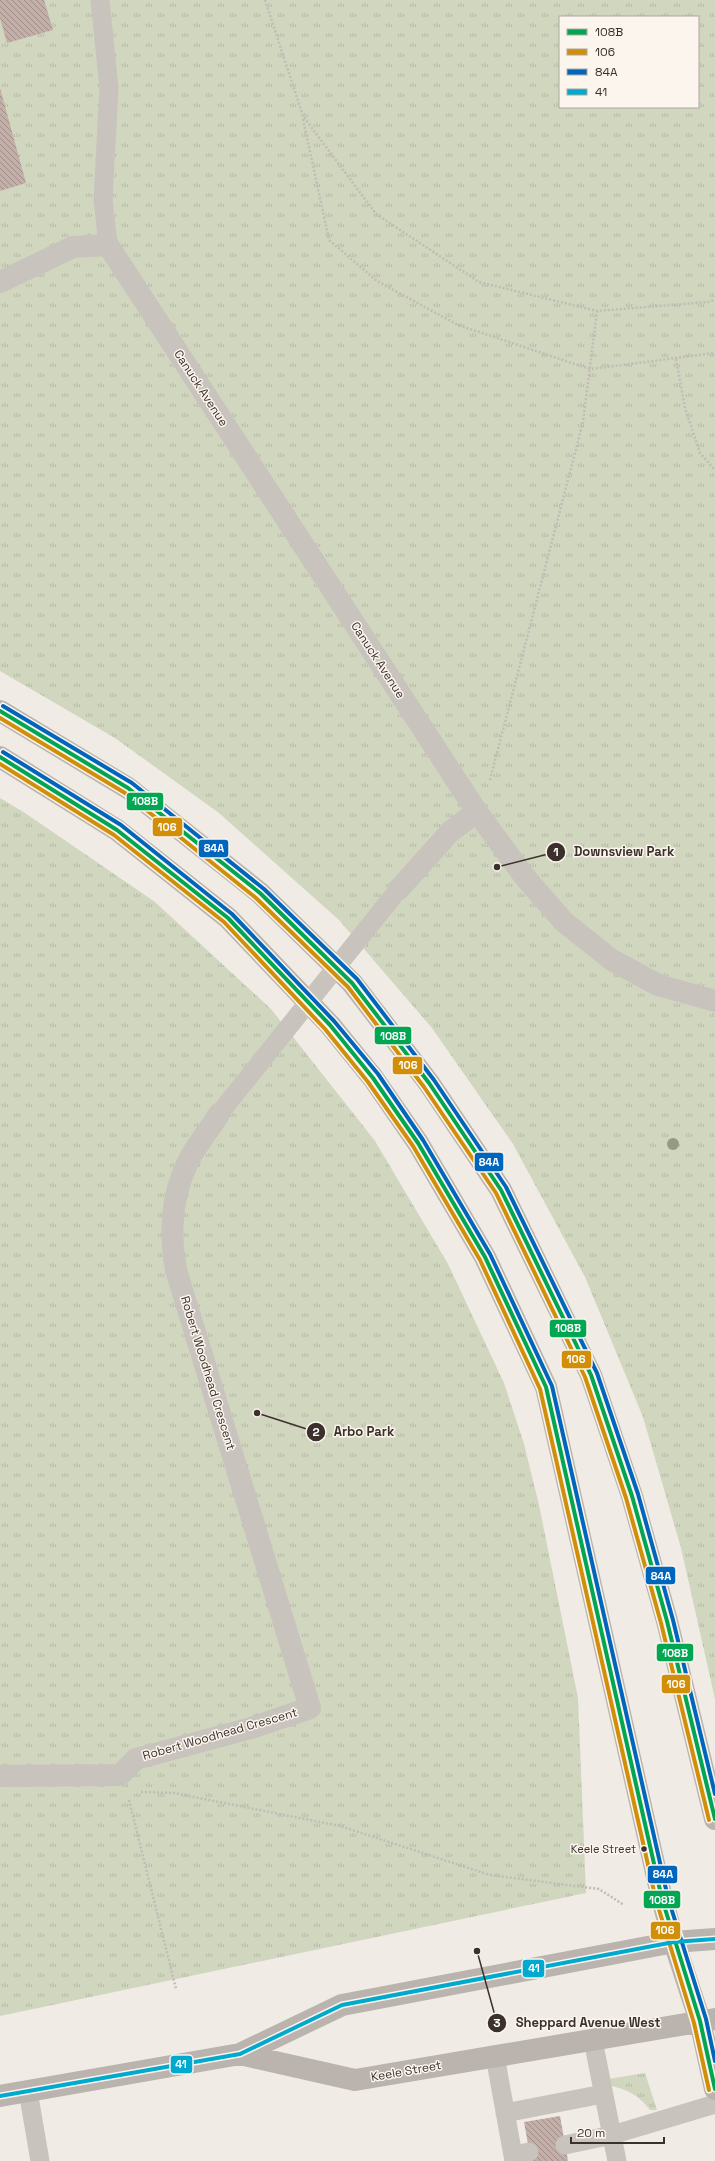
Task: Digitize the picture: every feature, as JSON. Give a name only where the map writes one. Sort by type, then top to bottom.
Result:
[{"type":"main road","points":[[0,711],[128,788],[260,893],[352,983],[430,1083],[501,1190],[591,1375],[632,1496],[667,1621],[715,1818]]},
{"type":"main road","points":[[0,757],[117,830],[228,918],[330,1025],[373,1078],[418,1143],[485,1257],[546,1388],[662,1899],[674,1942],[707,2020],[715,2089]]},
{"type":"main road","name":"Keele Street","points":[[0,2096],[240,2054],[342,2005],[674,1942],[715,1939]]},
{"type":"main road","name":"Keele Street","points":[[240,2054],[355,2080],[707,2020]]},
{"type":"street","points":[[0,282],[73,247],[108,245]]},
{"type":"street","name":"Canuck Avenue","points":[[108,245],[477,812],[524,876],[564,922],[612,960],[658,985],[715,1001]]},
{"type":"street","name":"Robert Woodhead Crescent","points":[[398,890],[451,831],[477,812]]},
{"type":"street","name":"Robert Woodhead Crescent","points":[[124,1783],[136,1759],[251,1728],[310,1708],[178,1277],[172,1248],[171,1222],[174,1200],[190,1158],[219,1114]]},
{"type":"street","points":[[0,1776],[124,1783]]},
{"type":"lane","points":[[100,0],[110,88],[103,199],[108,245]]},
{"type":"lane","name":"Robert Woodhead Crescent","points":[[219,1114],[398,890]]},
{"type":"lane","points":[[593,2040],[617,2161]]},
{"type":"lane","points":[[494,2056],[505,2113],[518,2156]]},
{"type":"lane","points":[[28,2090],[40,2161]]},
{"type":"lane","points":[[505,2113],[603,2094]]},
{"type":"lane","points":[[565,2145],[612,2135],[715,2104]]},
{"type":"path","points":[[265,0],[302,116],[329,240],[377,281],[458,325],[590,369],[715,353]]},
{"type":"path","points":[[302,116],[376,214],[478,282],[597,311],[708,302],[715,300]]},
{"type":"path","points":[[477,812],[490,781],[583,422],[597,311]]},
{"type":"path","points":[[676,359],[685,408],[700,453],[715,470]]},
{"type":"path","points":[[176,1989],[124,1783],[340,1826],[490,1875],[599,1889],[624,1905]]},
{"type":"green space","points":[[0,0],[715,0],[715,1699],[681,1548],[643,1417],[585,1277],[513,1144],[432,1028],[339,920],[219,813],[115,738],[0,671]]},
{"type":"green space","points":[[0,798],[25,813],[155,902],[271,1009],[375,1141],[448,1264],[504,1383],[524,1444],[539,1505],[578,1698],[586,1893],[0,2016]]},
{"type":"green space","points":[[645,2073],[657,2110],[650,2110],[636,2096],[626,2090],[607,2085],[602,2080]]},
{"type":"building","points":[[0,0],[44,0],[53,30],[7,43],[0,18]]},
{"type":"building","points":[[0,88],[26,183],[0,191]]},
{"type":"building","points":[[560,2116],[568,2161],[531,2161],[524,2122]]},
{"type":"transit line","name":"84A","points":[[3,706],[132,783],[264,889],[357,979],[434,1080],[506,1187],[597,1373],[638,1494],[673,1620],[715,1794]]},
{"type":"transit line","name":"108B","points":[[0,711],[128,788],[260,893],[352,983],[429,1083],[501,1190],[591,1375],[632,1496],[667,1621],[715,1819]]},
{"type":"transit line","name":"106","points":[[0,718],[125,793],[256,898],[348,987],[424,1087],[496,1193],[585,1377],[626,1498],[661,1623],[709,1820]]},
{"type":"transit line","name":"84A","points":[[3,752],[121,825],[232,914],[334,1021],[378,1074],[423,1140],[490,1254],[552,1386],[668,1898],[706,2019],[715,2061]]},
{"type":"transit line","name":"108B","points":[[0,757],[117,830],[228,918],[330,1025],[373,1078],[418,1143],[485,1257],[546,1387],[662,1899],[700,2021],[715,2089]]},
{"type":"transit line","name":"106","points":[[0,764],[114,835],[224,922],[325,1029],[368,1082],[413,1146],[480,1260],[540,1389],[656,1900],[694,2023],[709,2090]]},
{"type":"transit line","name":"41","points":[[0,2096],[240,2054],[342,2005],[674,1942],[715,1939]]},
{"type":"place","name":"Downsview Park","points":[[497,867]]},
{"type":"place","name":"Arbo Park","points":[[257,1413]]},
{"type":"place","name":"Keele Street","points":[[644,1849]]},
{"type":"place","name":"Sheppard Avenue West","points":[[477,1951]]}]
